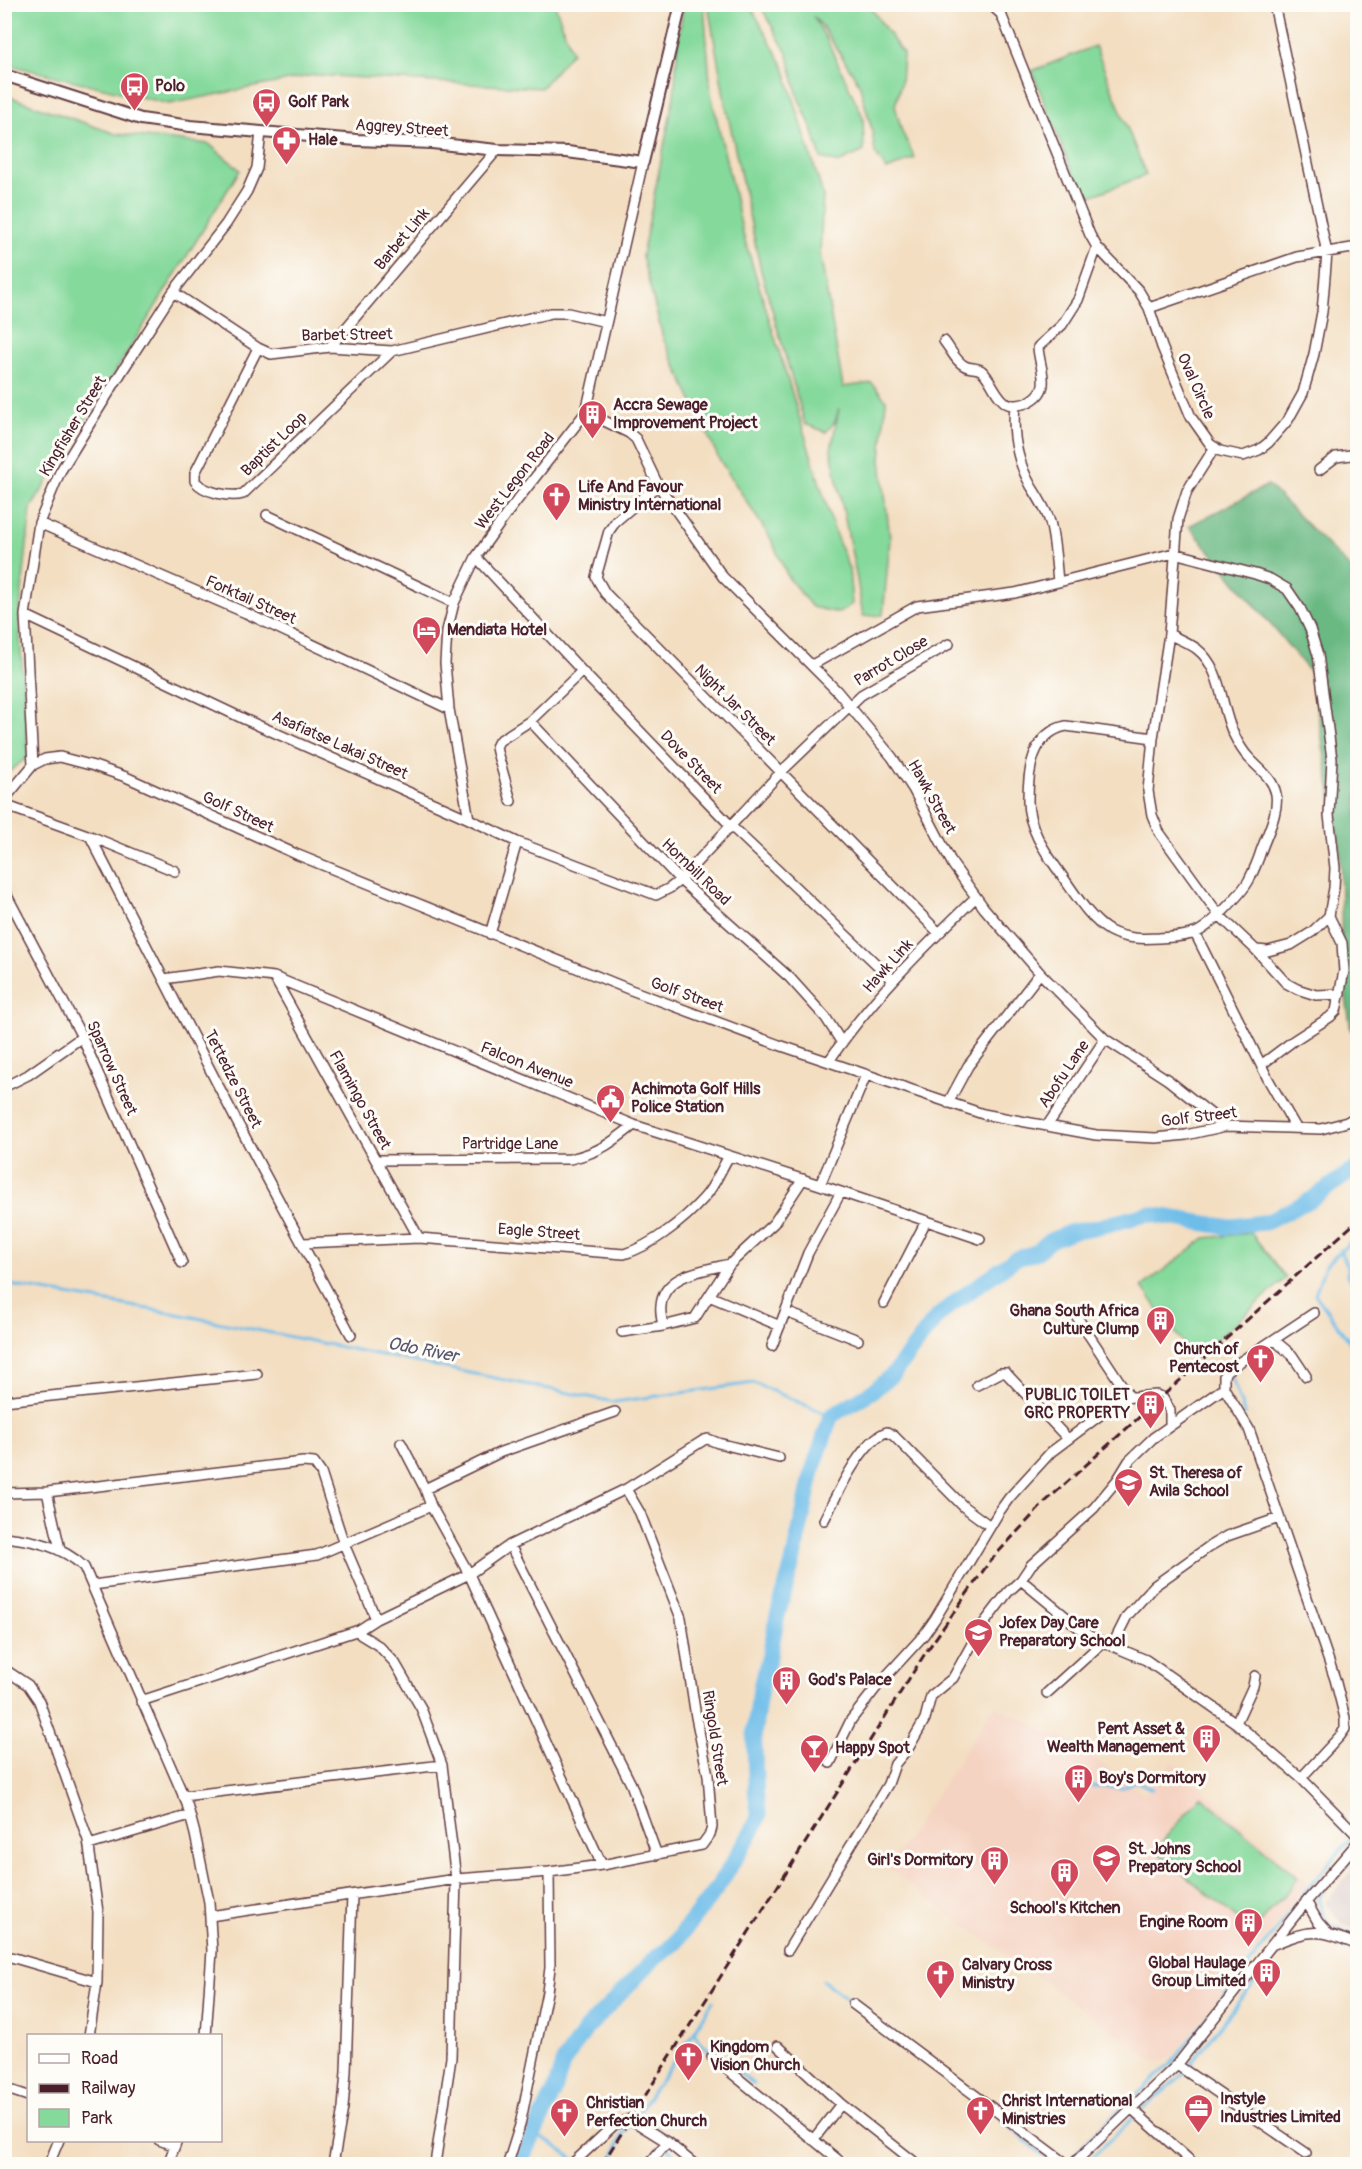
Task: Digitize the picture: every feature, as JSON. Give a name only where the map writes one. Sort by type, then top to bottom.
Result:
[{"type":"main road","points":[[643,162],[681,4]]},
{"type":"main road","name":"Aggrey Street","points":[[4,75],[141,119],[190,126],[390,142],[432,143],[497,150],[567,152],[643,162]]},
{"type":"street","name":"Oval Circle","points":[[990,4],[1002,9],[1082,217],[1097,247],[1139,291],[1149,308],[1162,347],[1191,417],[1200,432],[1215,447]]},
{"type":"street","points":[[1274,4],[1327,254],[1322,312],[1314,354],[1303,393],[1288,420],[1259,450],[1243,456],[1215,447],[1186,491],[1178,519],[1169,634],[1153,738],[1148,791],[1152,815],[1164,839],[1219,915],[1286,983],[1297,989],[1316,994],[1340,994]]},
{"type":"street","name":"Kingfisher Street","points":[[33,765],[25,615],[39,524],[60,472],[173,292],[226,224],[248,191],[257,168],[261,132]]},
{"type":"street","name":"Barbet Link","points":[[330,347],[497,150]]},
{"type":"street","name":"West Legon Road","points":[[469,819],[449,710],[445,663],[447,632],[454,603],[476,557],[586,412],[643,162]]},
{"type":"street","points":[[944,341],[963,365],[981,370],[1007,404],[1015,406],[1032,400],[1042,390],[1044,374],[1038,347],[1062,325],[1078,300],[1097,247]]},
{"type":"street","points":[[1149,308],[1297,257],[1358,248]]},
{"type":"street","name":"Barbet Street","points":[[173,292],[258,348],[271,354],[330,347],[392,351],[551,313],[568,313],[606,322]]},
{"type":"street","name":"Baptist Loop","points":[[258,348],[195,473],[195,481],[199,486],[234,496],[243,494],[392,351]]},
{"type":"street","points":[[1015,406],[1014,438],[1029,483],[1046,511],[1050,523],[1059,582]]},
{"type":"street","name":"Hawk Street","points":[[586,412],[629,433],[636,439],[658,485],[723,578],[812,665],[892,757],[913,789],[953,865],[976,897],[1040,973],[1105,1039],[1168,1080],[1226,1126]]},
{"type":"street","points":[[1319,470],[1336,456],[1358,454]]},
{"type":"street","name":"Night Jar Street","points":[[658,485],[616,521],[609,531],[596,577],[598,584],[939,933]]},
{"type":"street","points":[[267,515],[454,603]]},
{"type":"street","name":"Forktail Street","points":[[39,524],[246,613],[449,710]]},
{"type":"street","points":[[812,665],[917,606],[1015,593],[1174,553],[1270,579],[1287,589],[1310,629],[1318,655],[1332,759],[1329,815],[1335,868],[1329,916],[1342,943],[1344,971],[1335,1011],[1330,1017],[1261,1065]]},
{"type":"street","name":"Dove Street","points":[[476,557],[731,826],[893,980]]},
{"type":"street","name":"Asafiatse Lakai Street","points":[[25,615],[244,719],[517,842],[648,892]]},
{"type":"street","points":[[1153,738],[1066,726],[1051,731],[1042,739],[1028,777],[1027,806],[1034,828],[1047,854],[1094,917],[1109,930],[1133,938],[1172,937],[1196,933],[1219,915],[1248,882],[1257,864],[1274,815],[1276,795],[1269,778],[1247,756],[1234,734],[1218,682],[1207,660],[1198,650],[1169,634]]},
{"type":"street","name":"Parrot Close","points":[[648,892],[656,895],[662,893],[680,880],[781,772],[849,706],[875,686],[949,644]]},
{"type":"street","points":[[511,801],[496,747],[499,741],[530,721],[582,671]]},
{"type":"street","name":"Hornbill Road","points":[[530,721],[680,880],[790,978],[826,1018],[842,1042]]},
{"type":"street","name":"Golf Street","points":[[33,765],[45,759],[60,757],[126,777],[298,855],[631,990],[779,1045],[983,1114],[1096,1135],[1156,1138],[1186,1136],[1226,1126],[1321,1129],[1347,1122],[1358,1115]]},
{"type":"street","points":[[4,800],[33,765]]},
{"type":"street","points":[[4,805],[90,836],[175,871]]},
{"type":"street","name":"Tettedze Street","points":[[90,836],[237,1122],[351,1335]]},
{"type":"street","points":[[490,934],[517,842]]},
{"type":"street","name":"Sparrow Street","points":[[4,890],[82,1037],[182,1263]]},
{"type":"street","name":"Hawk Link","points":[[829,1061],[893,980],[976,897]]},
{"type":"street","points":[[1256,950],[1268,951],[1291,945],[1309,934],[1329,916]]},
{"type":"street","points":[[1196,933],[1261,1065],[1296,1128]]},
{"type":"street","name":"Falcon Avenue","points":[[165,979],[219,971],[274,977],[634,1125],[980,1239]]},
{"type":"street","points":[[948,1103],[968,1066],[1040,973]]},
{"type":"street","name":"Flamingo Street","points":[[274,977],[419,1238]]},
{"type":"street","points":[[4,1087],[28,1075],[82,1037]]},
{"type":"street","name":"Abofu Lane","points":[[1047,1126],[1105,1039]]},
{"type":"street","points":[[820,1185],[866,1075]]},
{"type":"street","name":"Partridge Lane","points":[[377,1160],[570,1159],[593,1154],[634,1125]]},
{"type":"street","name":"Eagle Street","points":[[303,1243],[419,1238],[624,1254],[640,1249],[660,1236],[704,1198],[729,1156]]},
{"type":"street","points":[[622,1332],[663,1326],[695,1318],[730,1264],[774,1223],[803,1179]]},
{"type":"street","points":[[772,1346],[808,1253],[841,1192]]},
{"type":"street","points":[[884,1303],[926,1221]]},
{"type":"street","points":[[663,1326],[660,1306],[672,1283],[686,1276],[730,1264]]},
{"type":"street","points":[[709,1296],[780,1326]]},
{"type":"street","points":[[786,1312],[858,1340]]},
{"type":"street","points":[[1301,1778],[1340,1736],[1346,1724],[1335,1679],[1249,1429],[1224,1388],[1224,1376],[1226,1371],[1314,1313]]},
{"type":"street","points":[[1075,1314],[1129,1396]]},
{"type":"street","points":[[1274,1340],[1292,1356],[1306,1376]]},
{"type":"street","points":[[977,1385],[1000,1373],[1006,1373],[1068,1439]]},
{"type":"street","points":[[4,1401],[257,1374]]},
{"type":"street","points":[[788,1950],[888,1784],[901,1754],[917,1734],[925,1719],[931,1696],[953,1678],[982,1626],[1008,1592],[1021,1580],[1031,1565],[1094,1508],[1118,1479],[1128,1461],[1170,1426],[1224,1388]]},
{"type":"street","points":[[830,1763],[851,1720],[879,1684],[923,1636],[1009,1498],[1051,1452],[1123,1398],[1129,1396],[1162,1397],[1170,1410],[1170,1426]]},
{"type":"street","points":[[425,1489],[501,1452],[615,1412]]},
{"type":"street","points":[[824,1520],[854,1465],[874,1440],[887,1432],[894,1436],[964,1507],[990,1526]]},
{"type":"street","points":[[141,1701],[359,1630],[376,1619],[469,1574],[510,1545],[627,1489],[708,1439],[778,1458]]},
{"type":"street","points":[[401,1443],[425,1489],[431,1506],[469,1574],[602,1865]]},
{"type":"street","points":[[4,1493],[47,1492],[303,1462],[314,1463],[321,1473],[344,1544],[376,1619]]},
{"type":"street","name":"Ringold Street","points":[[210,1916],[456,1879],[549,1872],[602,1865],[657,1856],[702,1845],[707,1841],[712,1827],[708,1775],[696,1717],[681,1618],[640,1513],[627,1489]]},
{"type":"street","points":[[47,1492],[60,1549]]},
{"type":"street","points":[[93,1585],[317,1555],[431,1506]]},
{"type":"street","points":[[1112,1646],[1128,1616],[1154,1586],[1218,1541],[1279,1518]]},
{"type":"street","points":[[4,1537],[27,1539],[60,1549],[74,1557],[84,1567],[183,1796],[190,1815],[209,1902],[212,1951],[206,2034]]},
{"type":"street","points":[[510,1545],[631,1784],[657,1856]]},
{"type":"street","points":[[1021,1580],[1089,1636],[1153,1665],[1236,1722],[1301,1778],[1358,1836]]},
{"type":"street","points":[[359,1630],[361,1635],[379,1646],[395,1663],[421,1708],[442,1765],[456,1879],[452,2058],[435,2164]]},
{"type":"street","points":[[1047,1693],[1102,1643]]},
{"type":"street","points":[[4,1669],[28,1685],[39,1701],[89,1845],[98,1912],[97,1982],[89,2034]]},
{"type":"street","points":[[1236,1722],[1256,1676]]},
{"type":"street","points":[[183,1796],[442,1765]]},
{"type":"street","points":[[89,1845],[190,1815]]},
{"type":"street","points":[[1073,2164],[1177,2066],[1306,1901],[1358,1842]]},
{"type":"street","points":[[509,2160],[520,2125],[547,1992],[550,1968],[549,1872]]},
{"type":"street","points":[[333,2164],[343,2108],[346,2072],[352,1895]]},
{"type":"street","points":[[1306,1901],[1318,1922],[1327,1932]]},
{"type":"street","points":[[1272,1945],[1306,1933],[1327,1932],[1358,1944]]},
{"type":"street","points":[[4,1955],[97,1982]]},
{"type":"street","points":[[852,2004],[1067,2164]]},
{"type":"street","points":[[778,2046],[841,2104],[917,2164]]},
{"type":"street","points":[[712,2057],[843,2164]]},
{"type":"street","points":[[1177,2066],[1306,2153]]},
{"type":"street","points":[[4,2088],[27,2096]]},
{"type":"street","points":[[813,2140],[841,2104]]},
{"type":"street","points":[[1132,2109],[1194,2164]]},
{"type":"street","points":[[572,2164],[614,2125],[630,2119],[667,2142],[694,2164]]},
{"type":"street","points":[[49,2164],[58,2142]]},
{"type":"street","points":[[650,2164],[667,2142]]},
{"type":"street","points":[[168,2164],[176,2143]]},
{"type":"shaded area","name":"St. Johns Prepatory School","points":[[994,1706],[1074,1743],[1144,1794],[1173,1763],[1308,1882],[1172,2057],[1159,2064],[888,1868]]},
{"type":"shaded area","points":[[1357,1864],[1357,1931],[1342,1924],[1325,1903]]},
{"type":"green space","points":[[5,4],[555,5],[572,52],[541,88],[314,75],[169,104],[5,64]]},
{"type":"green space","points":[[684,5],[704,5],[711,94],[743,234],[835,533],[849,569],[852,604],[839,613],[812,607],[788,577],[771,539],[719,459],[663,338],[642,256],[674,96],[678,40]]},
{"type":"green space","points":[[708,5],[750,5],[784,67],[823,195],[820,253],[843,387],[872,383],[886,400],[881,460],[890,539],[883,615],[863,616],[831,450],[839,408],[835,422],[826,432],[805,424],[761,271],[725,101]]},
{"type":"green space","points":[[760,5],[869,5],[903,54],[901,83],[895,106],[902,132],[915,158],[887,170],[875,153],[872,130],[859,83],[813,16],[826,38],[863,117],[864,151],[838,163],[821,158],[812,129],[798,97],[788,55]]},
{"type":"green space","points":[[1095,46],[1146,175],[1083,199],[1032,71]]},
{"type":"green space","points":[[5,95],[116,134],[209,144],[240,170],[31,508],[19,619],[28,757],[5,775]]},
{"type":"green space","points":[[1268,485],[1357,575],[1358,1022],[1351,1030],[1342,972],[1340,847],[1311,673],[1189,526]]},
{"type":"green space","points":[[1251,1233],[1286,1278],[1195,1359],[1142,1287],[1205,1238]]},
{"type":"green space","points":[[1201,1796],[1298,1878],[1253,1932],[1155,1850]]},
{"type":"waterway","points":[[520,2164],[554,2092],[563,2063],[586,2029],[654,1959],[673,1945],[717,1888],[754,1828],[759,1815],[754,1732],[761,1685],[792,1565],[813,1469],[831,1416],[873,1391],[894,1373],[937,1317],[952,1304],[1015,1259],[1037,1252],[1049,1241],[1070,1232],[1148,1214],[1227,1227],[1267,1222],[1310,1200],[1358,1167]]},
{"type":"waterway","points":[[1358,1235],[1325,1266],[1315,1294],[1352,1345],[1353,1359],[1358,1365]]},
{"type":"waterway","points":[[1340,1250],[1348,1269],[1347,1275],[1358,1288]]},
{"type":"waterway","name":"Odo River","points":[[4,1284],[177,1314],[614,1402],[754,1383],[831,1416]]},
{"type":"waterway","points":[[1229,1370],[1245,1415]]},
{"type":"waterway","points":[[1092,1786],[1122,1788],[1136,1781],[1152,1789]]},
{"type":"waterway","points":[[1067,2163],[1099,2129],[1171,2064],[1314,1881],[1354,1835]]},
{"type":"waterway","points":[[1358,1852],[1323,1891],[1318,1900],[1328,1924],[1358,1937]]},
{"type":"waterway","points":[[1085,2164],[1181,2076],[1276,1955],[1299,1943],[1317,1940],[1358,1953]]},
{"type":"waterway","points":[[822,1980],[852,2002]]},
{"type":"waterway","points":[[703,2164],[657,2129],[635,2117],[713,2001]]},
{"type":"waterway","points":[[694,2032],[700,2042],[715,2055]]},
{"type":"waterway","points":[[729,2065],[754,2084]]},
{"type":"waterway","points":[[999,2118],[1054,2164]]},
{"type":"waterway","points":[[611,2164],[622,2136],[630,2125],[637,2127]]},
{"type":"waterway","points":[[533,2134],[548,2141],[581,2164]]},
{"type":"waterway","points":[[667,2148],[686,2164]]},
{"type":"railway","points":[[602,2164],[926,1652],[990,1561],[1045,1502],[1358,1220]]},
{"type":"place","name":"Polo","points":[[134,112]]},
{"type":"place","name":"Golf Park","points":[[267,128]]},
{"type":"place","name":"Hale","points":[[287,166]]},
{"type":"place","name":"Accra Sewage Improvement Project","points":[[592,440]]},
{"type":"place","name":"Life And Favour Ministry International","points":[[557,522]]},
{"type":"place","name":"Mendiata Hotel","points":[[426,656]]},
{"type":"place","name":"Achimota Golf Hills Police Station","points":[[610,1124]]},
{"type":"place","name":"Ghana South Africa Culture Clump","points":[[1160,1346]]},
{"type":"place","name":"Church of Pentecost","points":[[1260,1384]]},
{"type":"place","name":"PUBLIC TOILET GRC PROPERTY","points":[[1151,1430]]},
{"type":"place","name":"St. Theresa of Avila School","points":[[1128,1508]]},
{"type":"place","name":"Jofex Day Care Preparatory School","points":[[978,1658]]},
{"type":"place","name":"God's Palace","points":[[787,1706]]},
{"type":"place","name":"Pent Asset & Wealth Management","points":[[1206,1764]]},
{"type":"place","name":"Happy Spot","points":[[814,1774]]},
{"type":"place","name":"Boy's Dormitory","points":[[1078,1804]]},
{"type":"place","name":"St. Johns Prepatory School","points":[[1107,1884]]},
{"type":"place","name":"Girl's Dormitory","points":[[994,1886]]},
{"type":"place","name":"School's Kitchen","points":[[1065,1898]]},
{"type":"place","name":"Engine Room","points":[[1249,1948]]},
{"type":"place","name":"Global Haulage Group Limited","points":[[1267,1998]]},
{"type":"place","name":"Calvary Cross Ministry","points":[[941,2000]]},
{"type":"place","name":"Kingdom Vision Church","points":[[689,2082]]},
{"type":"place","name":"Instyle Industries Limited","points":[[1199,2134]]},
{"type":"place","name":"Christ International Ministries","points":[[981,2136]]},
{"type":"place","name":"Christian Perfection Church","points":[[565,2138]]}]
